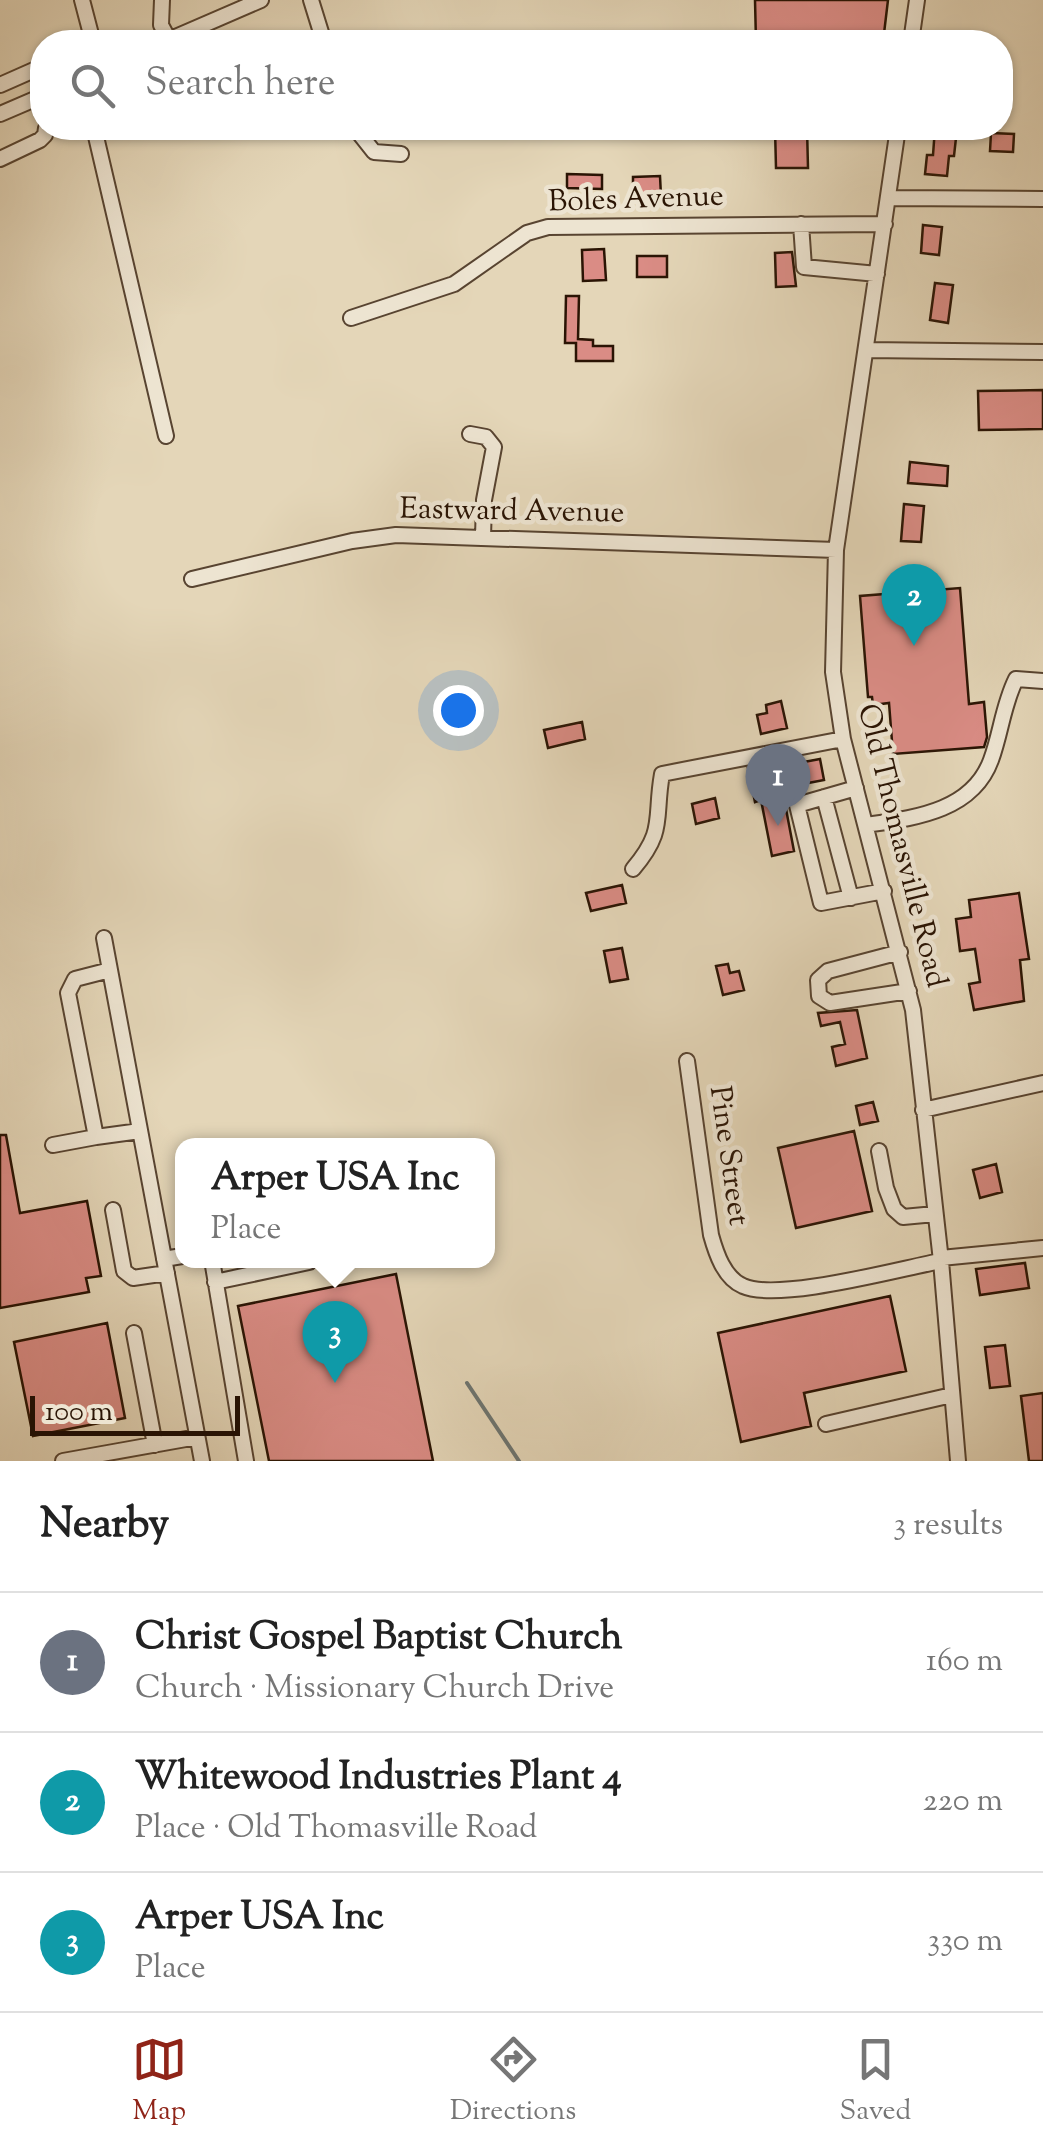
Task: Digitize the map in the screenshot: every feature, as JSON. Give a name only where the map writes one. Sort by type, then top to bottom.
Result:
[{"type":"street","points":[[82,0],[91,30]]},
{"type":"street","points":[[162,0],[162,30]]},
{"type":"street","points":[[193,30],[261,0]]},
{"type":"street","points":[[311,0],[320,30]]},
{"type":"street","points":[[912,30],[917,0]]},
{"type":"street","points":[[0,85],[30,72]]},
{"type":"street","points":[[0,114],[30,101]]},
{"type":"street","points":[[0,159],[40,140]]},
{"type":"street","points":[[97,140],[166,436]]},
{"type":"street","points":[[364,140],[374,152],[400,154]]},
{"type":"street","name":"Old Thomasville Road","points":[[896,140],[836,550],[833,672],[843,739],[909,991],[941,1259],[958,1461]]},
{"type":"street","points":[[888,198],[1043,199]]},
{"type":"street","points":[[801,224],[804,267],[877,274]]},
{"type":"street","name":"Boles Avenue","points":[[351,318],[454,284],[528,232],[548,226],[885,224]]},
{"type":"street","points":[[866,350],[1043,352]]},
{"type":"street","points":[[470,434],[486,437],[494,447],[484,500],[483,538]]},
{"type":"street","name":"Eastward Avenue","points":[[192,580],[352,541],[396,535],[836,550]]},
{"type":"street","points":[[866,825],[931,815],[965,796],[989,765],[1005,700],[1016,678],[1043,681]]},
{"type":"street","points":[[634,869],[649,851],[659,824],[662,774],[843,739]]},
{"type":"street","points":[[856,788],[796,805],[821,903],[884,891]]},
{"type":"street","points":[[824,797],[850,898]]},
{"type":"street","points":[[104,938],[202,1461]]},
{"type":"street","points":[[900,952],[828,970],[818,980],[820,996],[830,1002],[909,991]]},
{"type":"street","points":[[96,1137],[68,994],[76,979],[110,970]]},
{"type":"street","name":"Pine Street","points":[[687,1061],[710,1235],[719,1262],[740,1285],[771,1292],[941,1259],[1043,1248]]},
{"type":"street","points":[[923,1110],[1043,1083]]},
{"type":"street","points":[[53,1145],[140,1132]]},
{"type":"street","points":[[879,1151],[894,1209],[903,1216],[935,1214]]},
{"type":"street","points":[[113,1210],[124,1271],[133,1278],[175,1260]]},
{"type":"street","points":[[213,1268],[246,1461]]},
{"type":"street","points":[[215,1282],[282,1268]]},
{"type":"street","points":[[134,1333],[155,1444]]},
{"type":"street","points":[[826,1424],[952,1394]]},
{"type":"street","points":[[63,1461],[198,1437]]},
{"type":"building","points":[[755,0],[888,0],[884,30],[756,30]]},
{"type":"building","points":[[1014,134],[1013,152],[990,151],[991,140],[1013,140]]},
{"type":"building","points":[[775,140],[807,140],[808,168],[776,168]]},
{"type":"building","points":[[934,140],[956,140],[947,176],[925,174],[927,155],[933,155]]},
{"type":"building","points":[[567,174],[602,175],[602,189],[567,188]]},
{"type":"building","points":[[660,176],[661,196],[633,197],[633,177]]},
{"type":"building","points":[[923,225],[942,227],[939,255],[921,253]]},
{"type":"building","points":[[604,249],[606,280],[583,281],[582,250]]},
{"type":"building","points":[[792,252],[796,286],[776,287],[775,253]]},
{"type":"building","points":[[637,256],[667,256],[667,277],[637,277]]},
{"type":"building","points":[[935,283],[953,285],[948,323],[930,320]]},
{"type":"building","points":[[566,296],[579,296],[578,339],[593,340],[593,346],[613,346],[613,361],[576,361],[576,343],[565,343]]},
{"type":"building","points":[[1043,390],[1043,429],[979,430],[978,391]]},
{"type":"building","points":[[910,462],[948,466],[947,486],[908,483]]},
{"type":"building","points":[[904,504],[924,506],[921,542],[901,541]]},
{"type":"building","points":[[960,588],[969,704],[984,702],[984,747],[893,754],[889,703],[873,705],[872,697],[868,697],[860,596]]},
{"type":"building","points":[[781,701],[787,728],[761,734],[757,715],[767,713],[766,705]]},
{"type":"building","points":[[582,722],[585,739],[548,748],[544,730]]},
{"type":"building","points":[[820,759],[824,780],[782,788],[794,851],[772,856],[761,800],[755,802],[748,768]]},
{"type":"building","points":[[715,798],[719,818],[696,824],[692,804]]},
{"type":"building","points":[[622,885],[626,903],[591,911],[586,893]]},
{"type":"building","points":[[1019,893],[1029,959],[1020,960],[1024,1001],[974,1010],[969,984],[980,982],[975,949],[960,951],[956,919],[971,917],[969,900]]},
{"type":"building","points":[[622,948],[628,979],[610,982],[604,951]]},
{"type":"building","points":[[728,964],[730,973],[739,971],[744,990],[723,995],[716,966]]},
{"type":"building","points":[[857,1010],[867,1058],[836,1066],[832,1047],[845,1044],[840,1022],[821,1026],[818,1013]]},
{"type":"building","points":[[873,1102],[878,1121],[860,1125],[856,1106]]},
{"type":"building","points":[[854,1131],[872,1211],[796,1228],[778,1148]]},
{"type":"building","points":[[0,1135],[6,1135],[20,1213],[87,1201],[101,1276],[86,1278],[89,1292],[0,1308]]},
{"type":"building","points":[[996,1164],[1002,1192],[980,1198],[973,1170]]},
{"type":"building","points":[[1025,1263],[1029,1288],[980,1295],[976,1269]]},
{"type":"building","points":[[396,1274],[433,1461],[269,1461],[238,1306]]},
{"type":"building","points":[[890,1296],[906,1371],[804,1393],[811,1426],[741,1442],[718,1333]]},
{"type":"building","points":[[107,1323],[125,1418],[33,1436],[14,1342]]},
{"type":"building","points":[[1005,1345],[1010,1386],[990,1388],[985,1347]]},
{"type":"building","points":[[1043,1393],[1043,1461],[1029,1461],[1021,1396]]},
{"type":"waterway","points":[[467,1383],[519,1461]]},
{"type":"place","name":"Whitewood Industries Plant 4","points":[[914,646]]},
{"type":"place","name":"Christ Gospel Baptist Church","points":[[778,826]]},
{"type":"place","name":"Arper USA Inc","points":[[335,1383]]}]
